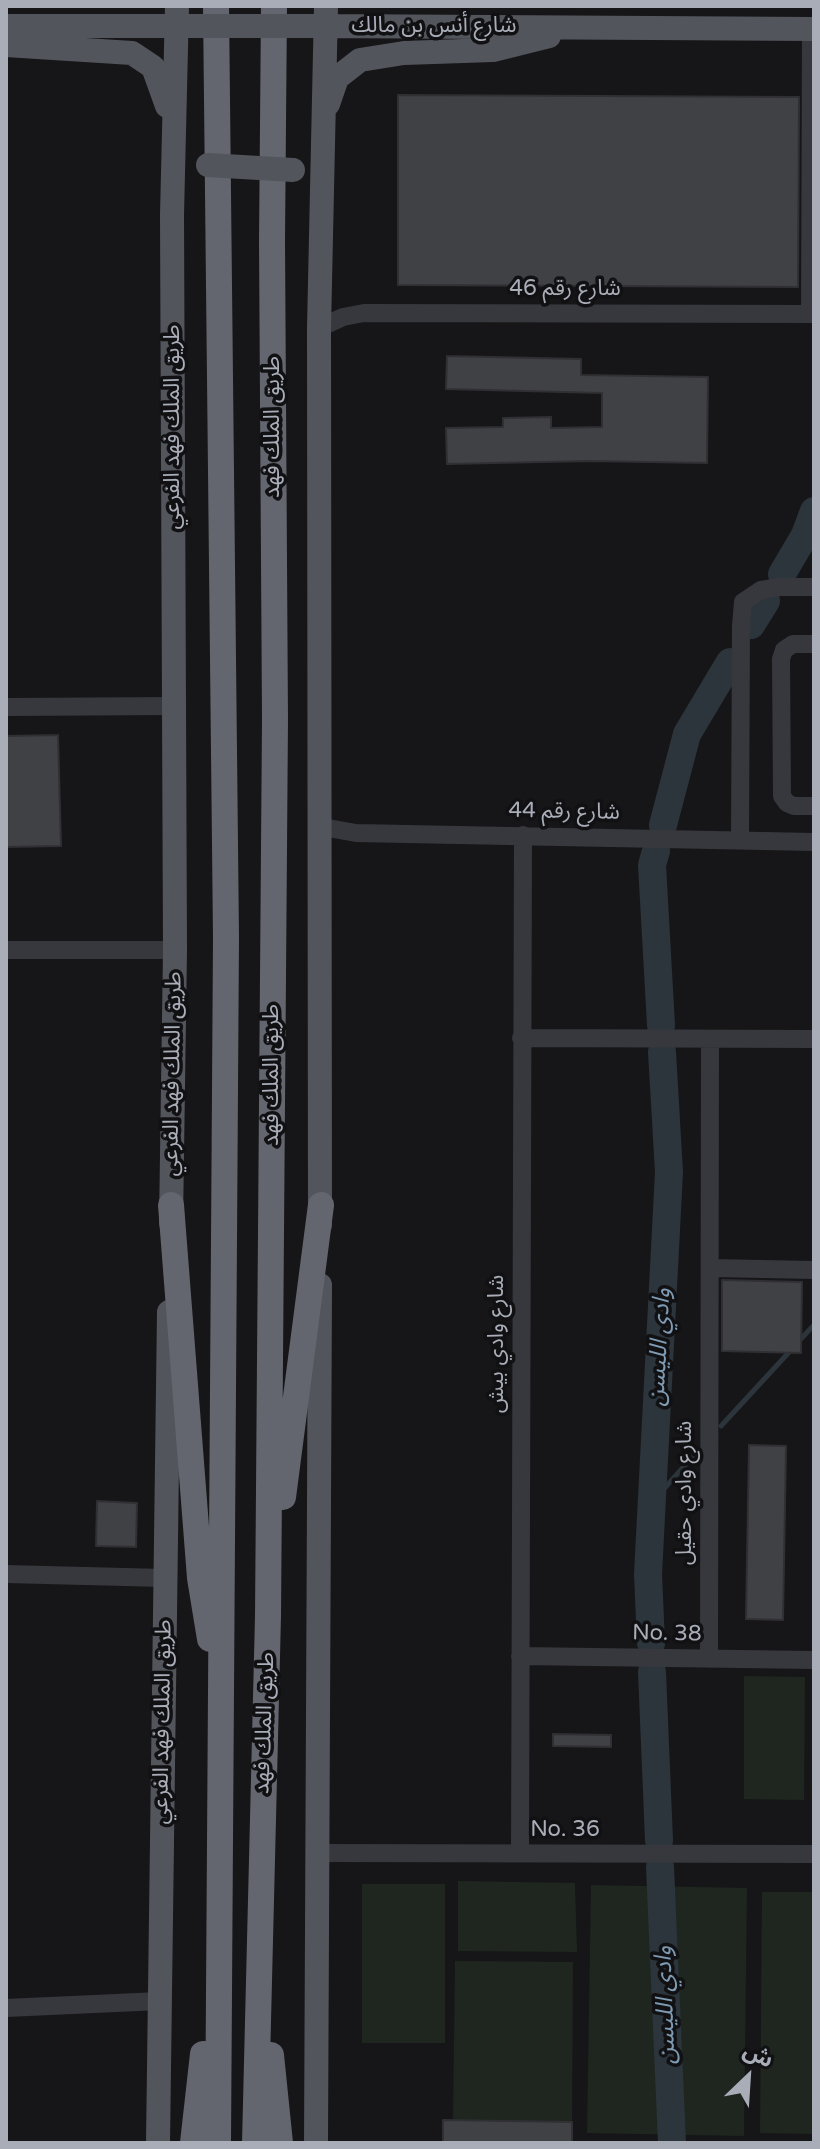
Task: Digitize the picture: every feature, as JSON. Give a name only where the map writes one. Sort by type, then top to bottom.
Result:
[{"type":"highway","name":"طريق الملك فهد","points":[[216,6],[226,938],[218,2143]]},
{"type":"highway","name":"طريق الملك فهد","points":[[255,2143],[268,1616],[275,720],[274,6]]},
{"type":"highway","points":[[171,1205],[200,1578],[222,1711]]},
{"type":"highway","points":[[268,1616],[321,1205]]},
{"type":"highway","points":[[193,2143],[217,1935]]},
{"type":"highway","points":[[259,1941],[280,2143]]},
{"type":"main road","name":"شارع أنس بن مالك","points":[[6,26],[176,16],[326,16],[584,28],[812,29]]},
{"type":"main road","name":"طريق الملك فهد الفرعي","points":[[158,2143],[175,950],[172,215],[176,16]]},
{"type":"main road","points":[[316,2143],[321,1205],[319,328],[326,16]]},
{"type":"main road","points":[[322,154],[328,104],[337,78],[360,60],[404,53],[493,50],[584,28]]},
{"type":"main road","points":[[6,45],[132,53],[153,67],[161,82],[173,130]]},
{"type":"main road","points":[[172,215],[184,176],[208,165],[293,170],[311,187],[320,214]]},
{"type":"street","points":[[812,29],[812,314]]},
{"type":"street","name":"شارع رقم 46","points":[[319,328],[343,317],[364,313],[812,314]]},
{"type":"street","points":[[740,840],[743,602],[761,590],[814,587]]},
{"type":"street","points":[[814,644],[793,644],[784,650],[781,690],[782,796],[794,806],[814,806]]},
{"type":"street","points":[[6,707],[175,706]]},
{"type":"street","name":"شارع رقم 44","points":[[318,819],[328,828],[340,832],[814,842]]},
{"type":"street","name":"شارع وادي بيش","points":[[520,1853],[523,835]]},
{"type":"street","points":[[6,950],[175,950]]},
{"type":"street","points":[[521,1038],[814,1039]]},
{"type":"street","name":"شارع وادي حقيل","points":[[709,1659],[710,1039]]},
{"type":"street","points":[[710,1268],[814,1270]]},
{"type":"street","points":[[6,1574],[164,1578]]},
{"type":"street","name":"No. 38","points":[[520,1656],[814,1660]]},
{"type":"street","name":"No. 36","points":[[316,1853],[814,1854]]},
{"type":"street","points":[[6,2008],[160,2001]]},
{"type":"shaded area","points":[[744,1676],[805,1677],[804,1800],[744,1799]]},
{"type":"shaded area","points":[[458,1881],[575,1883],[577,1952],[458,1951]]},
{"type":"shaded area","points":[[362,1884],[445,1884],[445,2043],[362,2043]]},
{"type":"shaded area","points":[[591,1885],[747,1888],[744,2136],[587,2133]]},
{"type":"shaded area","points":[[762,1892],[814,1892],[814,2134],[760,2133]]},
{"type":"shaded area","points":[[455,1961],[573,1962],[572,2122],[453,2120]]},
{"type":"building","points":[[398,95],[799,97],[798,287],[398,285]]},
{"type":"building","points":[[447,356],[581,359],[581,375],[708,377],[707,463],[589,461],[447,464],[446,428],[503,427],[503,418],[551,417],[551,428],[602,427],[602,393],[446,389]]},
{"type":"building","points":[[58,735],[61,846],[6,847],[6,736]]},
{"type":"building","points":[[722,1280],[802,1282],[801,1353],[722,1351]]},
{"type":"building","points":[[749,1445],[786,1446],[783,1620],[746,1619]]},
{"type":"building","points":[[97,1501],[137,1503],[136,1547],[96,1546]]},
{"type":"building","points":[[553,1734],[611,1735],[611,1747],[553,1746]]},
{"type":"building","points":[[443,2120],[572,2122],[572,2143],[443,2143]]},
{"type":"waterway","name":"وادي الليسن","points":[[782,574],[805,535],[814,511]]},
{"type":"waterway","name":"وادي الليسن","points":[[751,625],[766,601]]},
{"type":"waterway","name":"وادي الليسن","points":[[663,825],[687,734],[730,662]]},
{"type":"waterway","name":"وادي الليسن","points":[[656,851],[652,865],[661,1025]]},
{"type":"waterway","name":"وادي الليسن","points":[[651,1643],[648,1574],[669,1172],[662,1052]]},
{"type":"waterway","points":[[798,1342],[814,1325]]},
{"type":"waterway","points":[[721,1426],[792,1349]]},
{"type":"waterway","points":[[652,1502],[698,1451]]},
{"type":"waterway","name":"وادي الليسن","points":[[652,1672],[659,1840]]},
{"type":"waterway","name":"وادي الليسن","points":[[660,1867],[672,2143]]}]
